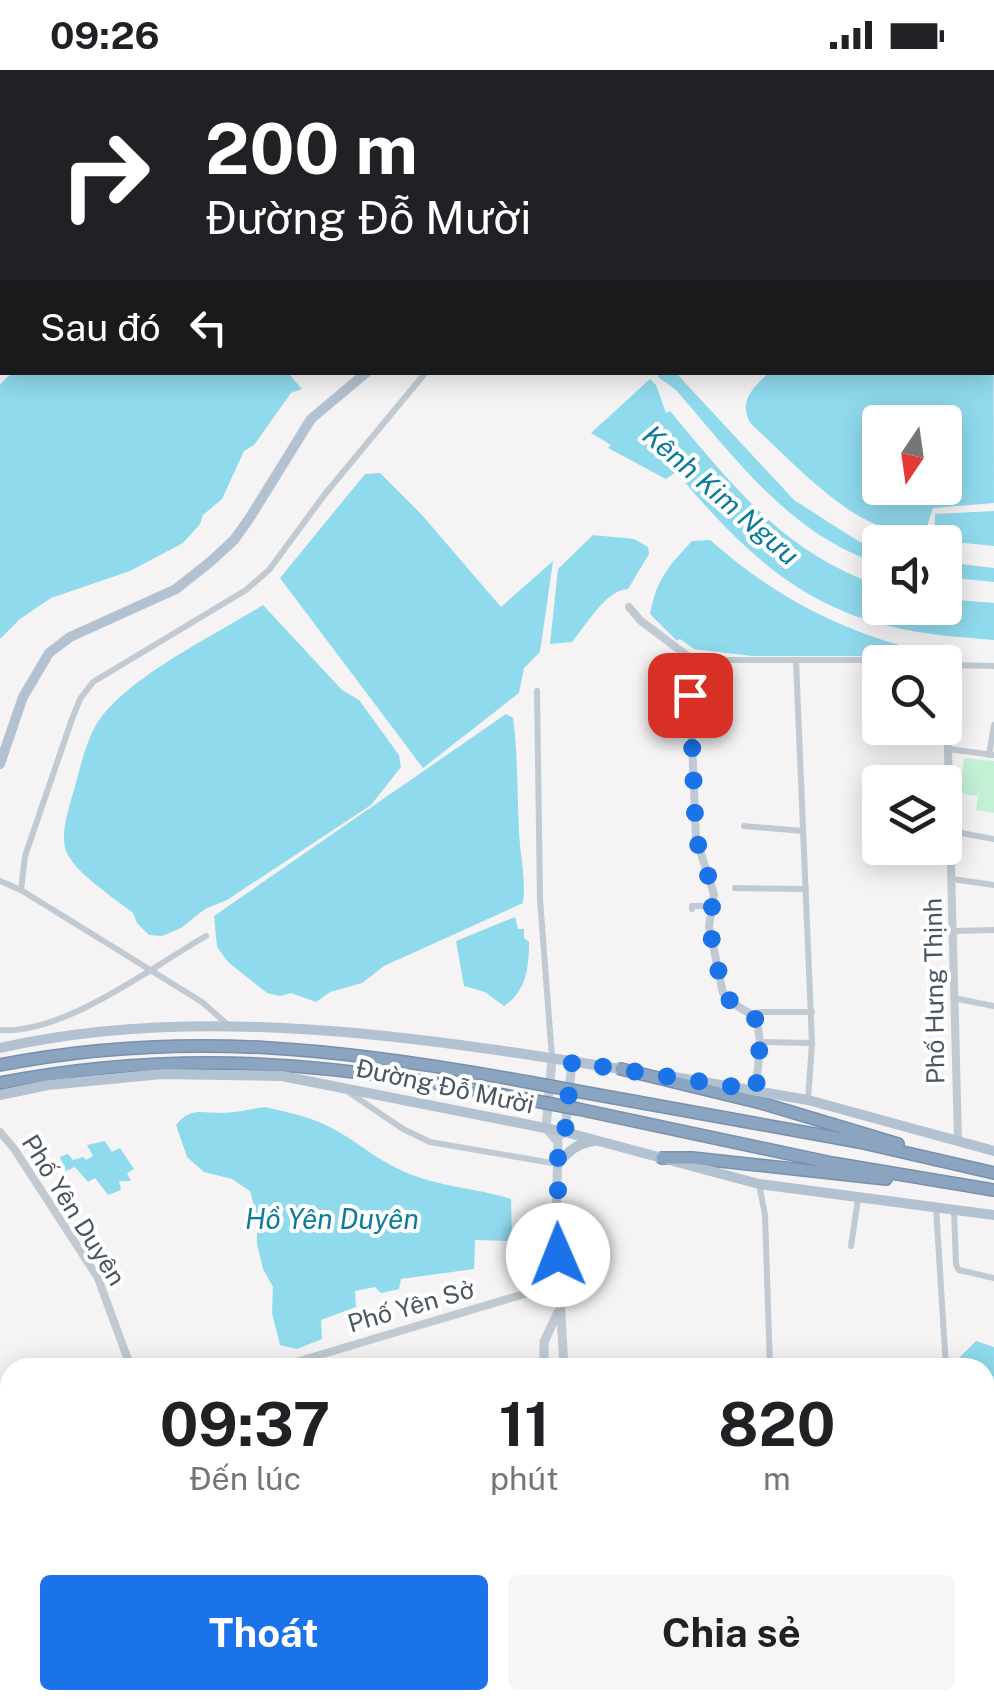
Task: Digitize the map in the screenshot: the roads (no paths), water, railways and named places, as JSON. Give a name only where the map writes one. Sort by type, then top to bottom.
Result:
[{"type":"highway","points":[[0,1066],[111,1048],[232,1044],[357,1054],[820,1135],[994,1173]]},
{"type":"highway","points":[[0,1083],[116,1065],[244,1062],[355,1071],[578,1109],[832,1163],[994,1190]]},
{"type":"highway","points":[[622,1068],[761,1103],[968,1167]]},
{"type":"highway","points":[[662,1158],[950,1183]]},
{"type":"main road","points":[[0,764],[23,696],[49,653],[70,637],[176,588],[210,562],[249,519],[311,419],[363,375]]},
{"type":"main road","name":"Đường Đỗ Mười","points":[[0,1048],[105,1030],[229,1026],[454,1043],[808,1100],[994,1150]]},
{"type":"main road","points":[[552,1059],[546,1128],[558,1142]]},
{"type":"main road","points":[[563,1358],[558,1284],[558,1142],[565,1132],[572,1062]]},
{"type":"main road","name":"Đường Đỗ Mười","points":[[0,1095],[48,1085],[162,1074],[282,1076],[565,1132],[759,1184],[856,1204],[936,1206],[994,1215]]},
{"type":"main road","points":[[558,1164],[582,1143],[594,1142]]},
{"type":"main road","points":[[544,1358],[544,1342],[559,1310]]},
{"type":"street","points":[[21,890],[26,856],[80,698],[94,682],[246,590],[269,570],[346,467],[423,375]]},
{"type":"street","points":[[630,607],[641,621],[692,660],[862,662]]},
{"type":"street","points":[[692,660],[693,812],[696,838],[714,894],[709,926],[723,992],[732,1003],[754,1016],[760,1042],[756,1090]]},
{"type":"street","points":[[796,661],[812,1012],[808,1100]]},
{"type":"street","points":[[962,664],[994,666]]},
{"type":"street","points":[[536,691],[539,884],[552,1059]]},
{"type":"street","points":[[948,749],[992,755],[994,725]]},
{"type":"street","name":"Phố Hưng Thịnh","points":[[948,745],[948,765]]},
{"type":"street","points":[[744,826],[803,831]]},
{"type":"street","points":[[962,833],[994,839]]},
{"type":"street","name":"Phố Hưng Thịnh","points":[[951,865],[958,1140]]},
{"type":"street","points":[[952,880],[994,886]]},
{"type":"street","points":[[0,881],[21,890],[211,1008],[229,1026]]},
{"type":"street","points":[[734,888],[806,889]]},
{"type":"street","points":[[692,909],[712,906]]},
{"type":"street","points":[[954,931],[994,930]]},
{"type":"street","points":[[0,1030],[13,1031],[73,1013],[206,936]]},
{"type":"street","points":[[953,998],[994,1006]]},
{"type":"street","points":[[754,1016],[760,1012],[812,1012]]},
{"type":"street","points":[[13,1031],[14,1045]]},
{"type":"street","points":[[760,1042],[812,1042]]},
{"type":"street","points":[[341,1086],[403,1129],[430,1142],[558,1164]]},
{"type":"street","name":"Phố Yên Duyên","points":[[0,1132],[16,1150],[98,1278],[127,1358]]},
{"type":"street","points":[[759,1184],[765,1216],[770,1358]]},
{"type":"street","points":[[851,1246],[856,1204]]},
{"type":"street","points":[[936,1206],[945,1358]]},
{"type":"street","points":[[954,1208],[956,1266],[994,1278]]},
{"type":"street","points":[[558,1255],[602,1253],[607,1248]]},
{"type":"street","name":"Phố Yên Sở","points":[[308,1358],[558,1284]]},
{"type":"water","points":[[10,375],[290,375],[302,389],[291,393],[254,445],[244,451],[222,499],[203,515],[183,543],[130,571],[51,598],[20,619],[0,639],[0,384]]},
{"type":"water","points":[[658,375],[678,375],[794,500],[862,542],[862,557],[819,534],[767,492]]},
{"type":"water","points":[[767,375],[993,375],[994,503],[933,508],[927,525],[874,524],[829,496],[751,424],[747,402]]},
{"type":"water","name":"Kênh Kim Ngưu","points":[[650,379],[666,413],[670,411],[763,514],[815,555],[862,579],[862,618],[827,604],[771,569],[722,524],[676,472],[666,479],[608,448],[611,445],[591,433]]},
{"type":"water","points":[[380,473],[422,515],[501,607],[553,561],[540,652],[524,668],[519,693],[423,768],[280,578],[365,474]]},
{"type":"water","points":[[994,511],[994,546],[962,543],[962,525],[935,525],[935,514]]},
{"type":"water","points":[[593,535],[634,539],[648,547],[649,554],[628,589],[605,601],[572,642],[550,644],[558,569]]},
{"type":"water","points":[[710,540],[754,575],[800,604],[849,628],[900,645],[862,645],[862,656],[752,656],[694,649],[680,639],[677,641],[650,614],[660,582],[692,541]]},
{"type":"water","points":[[962,564],[994,568],[994,582],[962,579]]},
{"type":"water","points":[[962,600],[994,603],[994,640],[887,625],[962,625]]},
{"type":"water","points":[[263,605],[342,690],[359,700],[399,755],[401,767],[371,805],[181,928],[162,936],[149,935],[133,913],[86,876],[66,851],[66,820],[86,748],[96,725],[127,691]]},
{"type":"water","points":[[506,714],[513,718],[515,732],[523,903],[384,966],[362,983],[330,992],[316,1002],[291,993],[267,993],[229,963],[217,947],[214,916]]},
{"type":"water","points":[[515,917],[518,929],[524,929],[524,938],[529,942],[528,961],[522,986],[504,1006],[485,992],[464,986],[456,941]]},
{"type":"water","name":"Hồ Yên Duyên","points":[[265,1107],[321,1123],[418,1177],[511,1199],[512,1241],[475,1240],[474,1269],[401,1279],[399,1289],[381,1293],[375,1287],[355,1291],[356,1307],[321,1320],[322,1339],[297,1349],[280,1345],[272,1313],[273,1287],[263,1269],[257,1244],[257,1217],[250,1191],[232,1179],[204,1172],[187,1157],[176,1125],[191,1113]]},
{"type":"water","points":[[105,1141],[112,1152],[120,1148],[134,1169],[127,1173],[131,1181],[119,1181],[121,1190],[108,1195],[95,1178],[88,1182],[75,1167],[66,1171],[60,1157],[68,1154],[73,1160],[86,1160],[93,1156],[87,1145]]},
{"type":"water","points":[[976,1341],[994,1347],[994,1358],[960,1357]]}]
